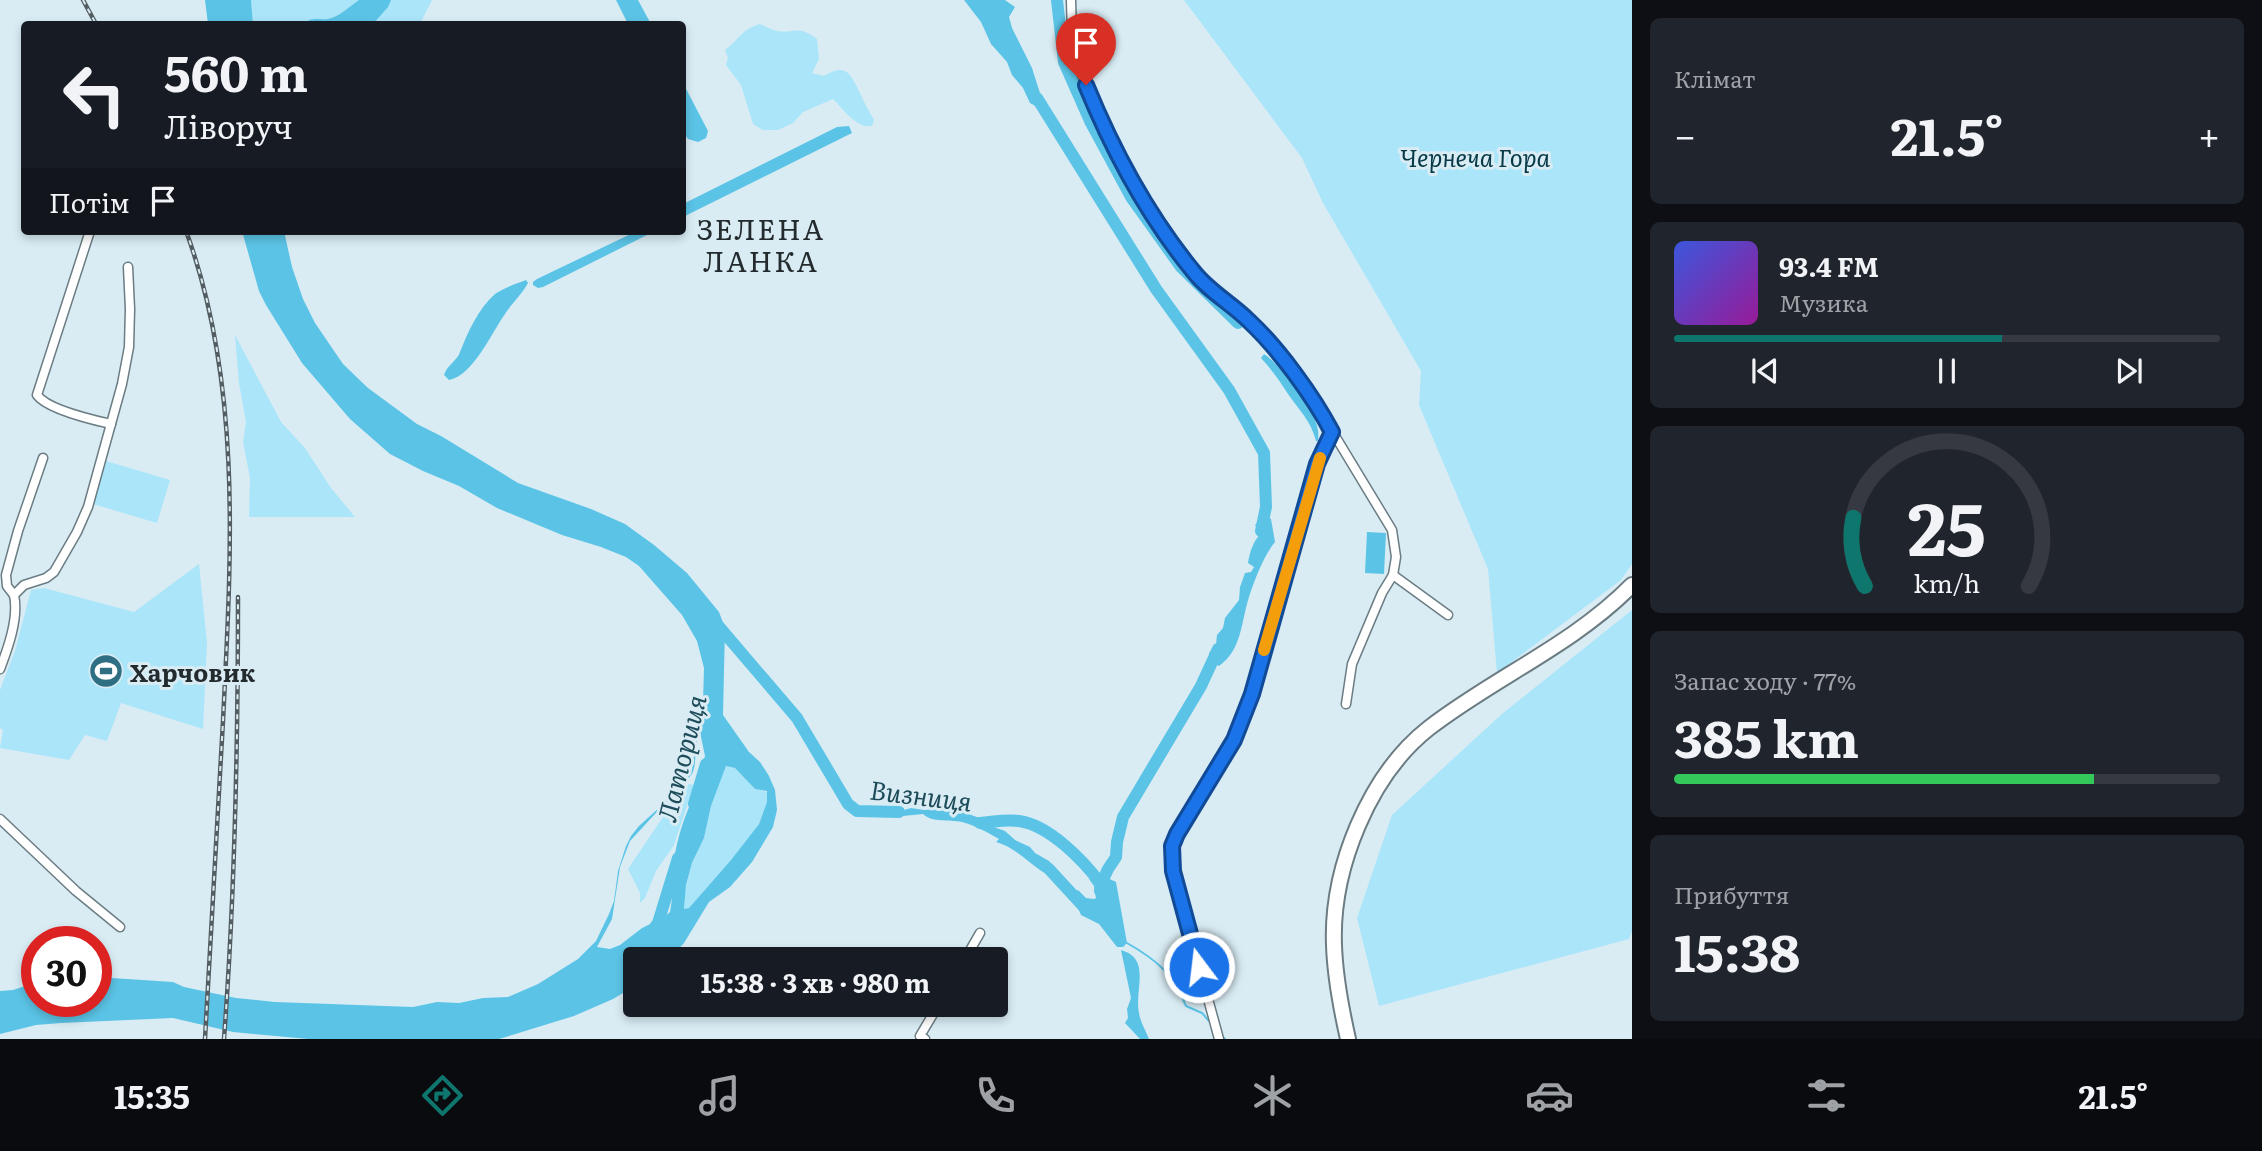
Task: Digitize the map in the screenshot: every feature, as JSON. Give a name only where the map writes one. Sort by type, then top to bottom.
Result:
[{"type":"highway","points":[[1348,1039],[1337,982],[1335,920],[1350,848],[1375,789],[1393,764],[1428,729],[1570,637],[1632,584]]},
{"type":"street","points":[[1070,0],[1076,60],[1125,169],[1194,273],[1248,320],[1324,416],[1392,530],[1396,556],[1393,575],[1382,593],[1352,664],[1346,704]]},
{"type":"street","points":[[89,235],[37,395],[46,402],[86,418],[111,424]]},
{"type":"street","points":[[13,595],[24,585],[46,578],[54,572],[88,508],[122,384],[130,309],[128,267]]},
{"type":"street","points":[[1219,1039],[1173,871],[1172,846],[1241,724],[1252,694],[1317,464],[1332,432]]},
{"type":"street","points":[[0,669],[16,605],[7,586],[6,575],[43,458]]},
{"type":"street","points":[[1393,575],[1448,615]]},
{"type":"street","points":[[0,819],[76,891],[120,927]]},
{"type":"street","points":[[972,947],[980,933]]},
{"type":"street","points":[[925,1039],[920,1036],[931,1017]]},
{"type":"green space","points":[[251,0],[359,0],[328,19],[253,21]]},
{"type":"green space","points":[[391,0],[432,0],[422,21],[375,21]]},
{"type":"green space","name":"Чернеча Гора","points":[[1184,0],[1632,0],[1632,564],[1621,580],[1497,673],[1488,569],[1419,405],[1421,371],[1323,203],[1302,158]]},
{"type":"green space","points":[[760,24],[777,31],[801,31],[817,39],[819,59],[812,73],[824,76],[841,70],[849,74],[874,120],[872,126],[856,121],[833,99],[803,112],[793,123],[778,130],[763,130],[753,124],[741,85],[726,65],[728,58],[725,50],[744,32]]},
{"type":"green space","points":[[235,335],[281,422],[305,448],[331,488],[355,517],[249,517],[250,478],[243,442],[246,422]]},
{"type":"green space","points":[[106,461],[170,480],[157,523],[93,504]]},
{"type":"green space","name":"Харчовик","points":[[199,564],[207,643],[203,729],[121,703],[107,741],[85,735],[69,760],[0,748],[3,730],[0,728],[0,690],[15,651],[31,590],[44,588],[134,612]]},
{"type":"green space","points":[[1632,610],[1632,931],[1629,939],[1379,1006],[1357,918],[1392,815],[1503,713]]},
{"type":"green space","points":[[726,766],[735,768],[755,789],[767,792],[767,802],[759,824],[731,860],[689,908],[684,910],[686,885],[692,864],[704,838],[711,806]]},
{"type":"green space","points":[[689,784],[694,785],[674,845],[656,871],[645,898],[640,903],[640,893],[628,869],[675,799]]},
{"type":"shaded area","points":[[205,0],[251,0],[253,21],[208,21]]},
{"type":"shaded area","points":[[359,0],[391,0],[376,21],[308,21],[336,16]]},
{"type":"shaded area","points":[[616,0],[638,0],[649,21],[626,21]]},
{"type":"shaded area","points":[[964,0],[1005,0],[1015,7],[1009,17],[1012,28],[1032,68],[1046,112],[1030,103],[1007,62],[991,44],[981,22]]},
{"type":"shaded area","points":[[686,89],[708,131],[706,138],[698,142],[688,139]]},
{"type":"shaded area","points":[[849,126],[852,133],[686,216],[686,202],[837,127]]},
{"type":"shaded area","points":[[243,235],[285,235],[292,267],[315,323],[343,364],[368,388],[417,424],[518,483],[625,524],[687,573],[719,612],[725,628],[723,715],[769,776],[775,790],[777,810],[773,827],[752,862],[730,887],[709,902],[680,947],[623,947],[623,993],[574,1016],[499,1039],[308,1039],[233,1032],[173,1018],[36,1025],[0,1034],[0,991],[21,987],[21,1017],[112,1017],[112,978],[173,982],[184,987],[236,998],[275,1002],[413,1007],[437,1002],[459,1003],[508,997],[538,984],[578,959],[596,941],[614,901],[618,871],[631,836],[670,798],[630,841],[620,867],[612,919],[597,947],[610,949],[620,945],[670,912],[676,848],[687,813],[702,785],[701,768],[705,756],[700,732],[692,774],[674,794],[692,770],[703,702],[704,668],[697,641],[682,615],[639,566],[626,557],[562,535],[497,508],[459,486],[390,454],[350,419],[302,363],[259,291]],"holes":[[[726,766],[735,768],[755,789],[767,791],[767,802],[759,824],[689,908],[684,909],[686,885],[692,863],[704,838],[711,806]]]},
{"type":"shaded area","points":[[629,235],[647,235],[543,287],[533,285],[537,279]]},
{"type":"shaded area","points":[[526,280],[526,287],[474,362],[458,377],[449,380],[444,375],[445,372],[459,355],[483,307],[498,292]]},
{"type":"shaded area","points":[[1264,354],[1284,374],[1306,404],[1316,423],[1318,441],[1304,416],[1261,358]]},
{"type":"shaded area","points":[[1264,515],[1271,519],[1275,542],[1254,583],[1236,644],[1219,666],[1212,662],[1209,653],[1216,645],[1217,635],[1223,628],[1225,618],[1239,600],[1245,573],[1251,572],[1254,567],[1248,563],[1254,543],[1261,533],[1255,525]]},
{"type":"shaded area","points":[[1367,532],[1386,533],[1384,574],[1365,573]]},
{"type":"shaded area","points":[[894,807],[904,810],[952,808],[985,820],[1049,861],[1059,872],[1059,879],[1042,872],[1013,849],[996,842],[999,839],[972,825],[931,819],[923,814],[893,817],[879,809]]},
{"type":"shaded area","points":[[1095,872],[1116,882],[1127,943],[1123,947],[1117,947],[1099,924],[1081,915],[1068,898],[1078,890],[1086,898],[1096,898],[1094,886],[1089,879]]},
{"type":"shaded area","points":[[1121,950],[1136,960],[1139,968],[1139,1013],[1149,1039],[1140,1039],[1125,1023],[1131,998]]},
{"type":"waterway","points":[[1057,0],[1064,62],[1091,123],[1131,197],[1181,267],[1238,323]]},
{"type":"waterway","points":[[1037,98],[1156,289],[1229,390],[1264,453],[1266,507],[1261,531]]},
{"type":"waterway","name":"Визниця","points":[[715,622],[797,718],[848,804],[857,811],[899,812]]},
{"type":"waterway","points":[[1100,891],[1108,869],[1116,857],[1123,817],[1201,686],[1218,649]]},
{"type":"waterway","name":"Латориця","points":[[694,804],[706,764]]},
{"type":"waterway","points":[[980,823],[1014,820],[1042,829],[1075,855],[1101,884]]},
{"type":"waterway","name":"Латориця","points":[[651,933],[658,923],[678,858]]},
{"type":"waterway","name":"Визниця","points":[[1049,869],[1084,907]]},
{"type":"waterway","points":[[1127,943],[1162,968],[1186,1006],[1202,1013],[1209,1021]]},
{"type":"railway","points":[[83,0],[94,21]]},
{"type":"railway","points":[[187,235],[204,290],[217,350],[229,473],[229,598],[205,1039]]},
{"type":"railway","points":[[224,1039],[235,818],[238,597]]},
{"type":"slow traffic","points":[[1264,650],[1320,458]]},
{"type":"place","name":"Харчовик","points":[[106,671]]},
{"type":"district","name":"ЗЕЛЕНА ЛАНКА","points":[[761,244]]},
{"type":"route","points":[[1086,85],[1125,169],[1194,273],[1248,320],[1280,356],[1324,416],[1332,432],[1317,464],[1252,694],[1241,724],[1172,846],[1173,871],[1199,967]]}]
